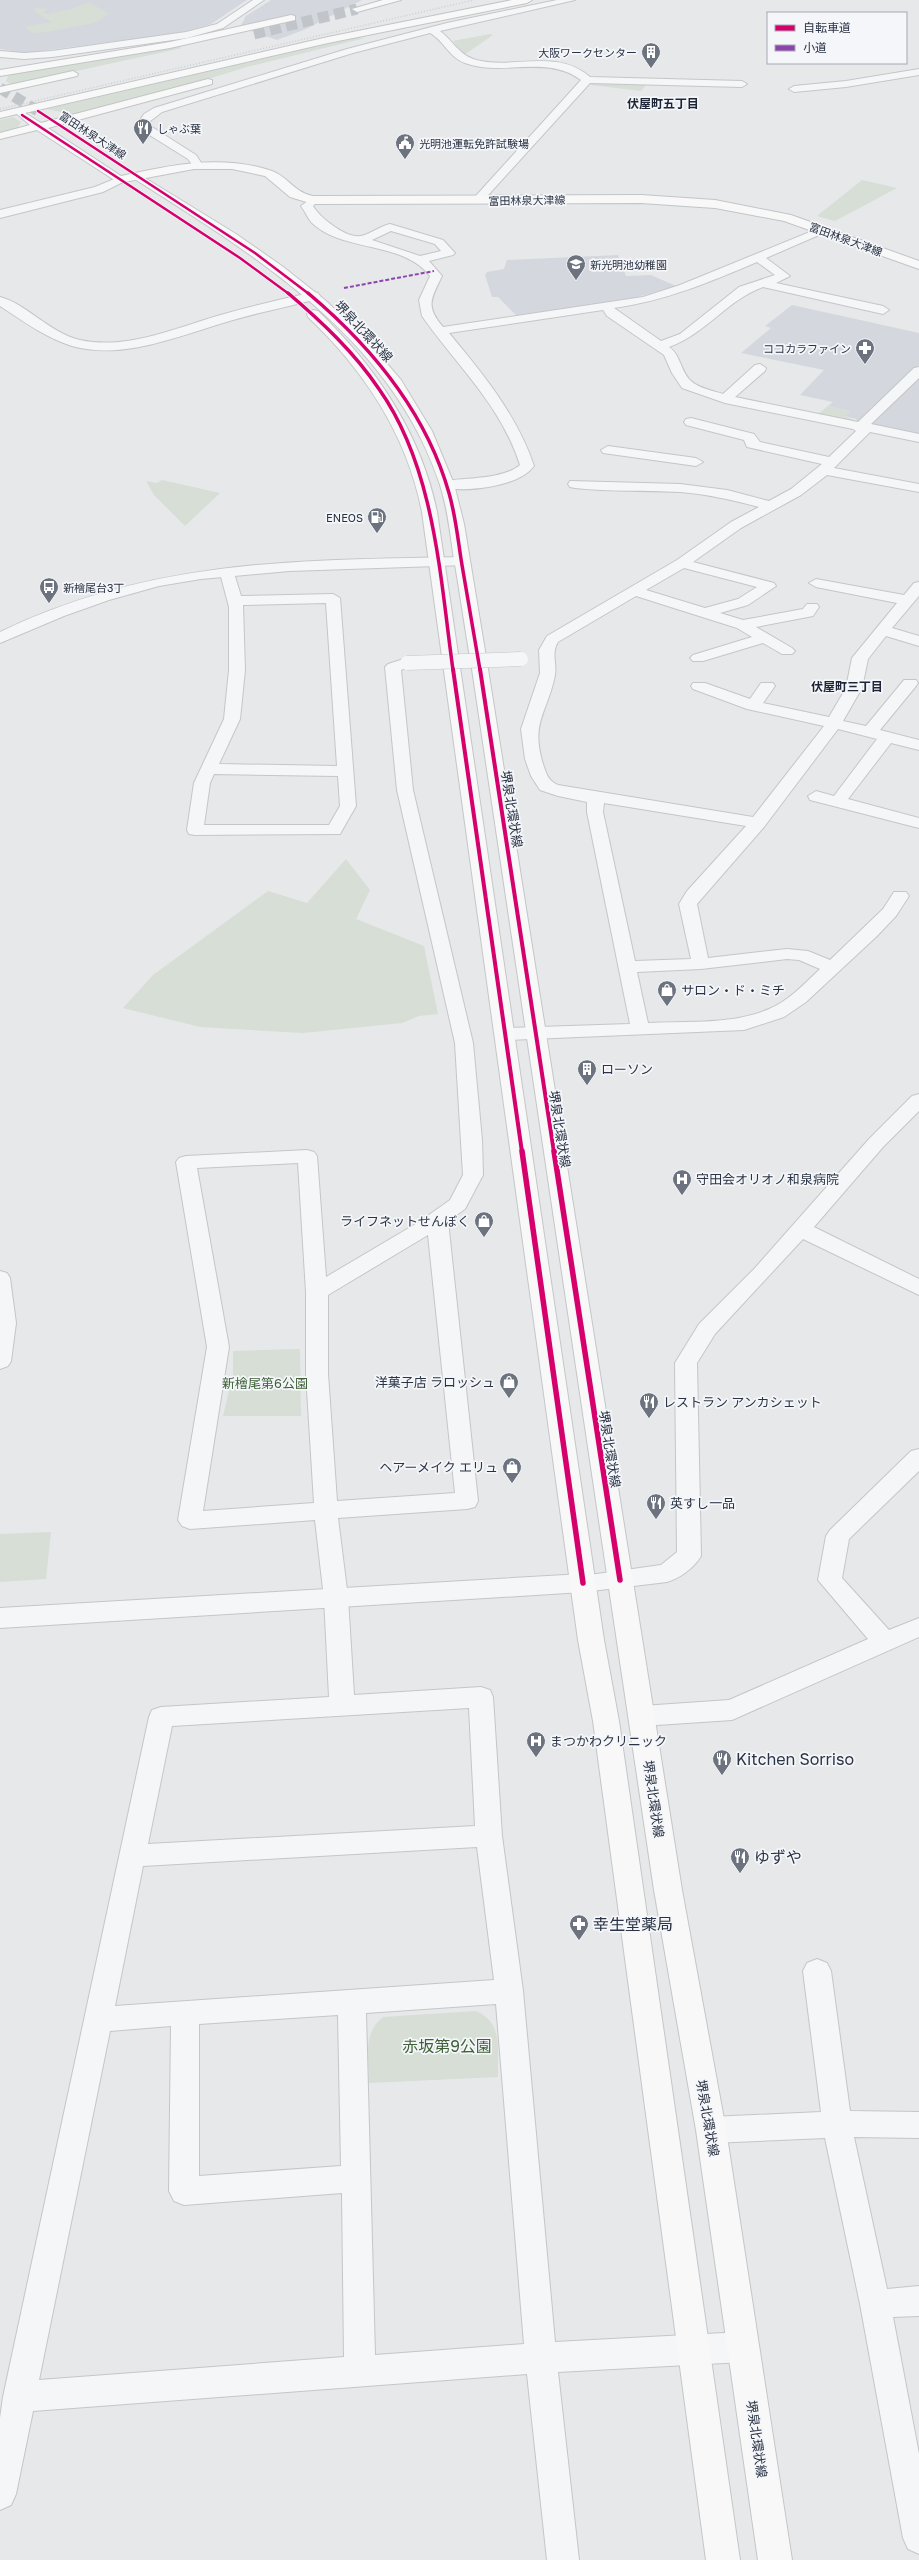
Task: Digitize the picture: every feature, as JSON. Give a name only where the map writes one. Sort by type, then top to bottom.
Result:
[{"type":"main road","points":[[357,9],[396,0]]},
{"type":"main road","name":"富田林泉大津線","points":[[0,115],[328,40],[468,14],[527,0]]},
{"type":"main road","points":[[244,70],[468,14]]},
{"type":"main road","points":[[0,73],[170,45],[291,18]]},
{"type":"main road","points":[[107,66],[254,34]]},
{"type":"main road","points":[[0,90],[84,72]]},
{"type":"main road","points":[[0,136],[131,104],[222,77]]},
{"type":"main road","name":"富田林泉大津線","points":[[38,111],[137,176]]},
{"type":"main road","name":"富田林泉大津線","points":[[22,115],[119,180],[197,164],[254,168],[272,175],[297,196],[313,200],[477,201],[641,199],[687,201],[761,212],[822,230],[919,265]]},
{"type":"main road","name":"堺泉北環状線","points":[[137,176],[233,237],[374,353],[402,390],[424,429],[447,484],[462,562],[668,1890],[711,2130],[775,2560]]},
{"type":"main road","name":"堺泉北環状線","points":[[119,180],[305,297],[380,392],[402,431],[424,489],[438,563],[583,1583],[606,1721],[723,2560]]},
{"type":"street","points":[[0,54],[24,56],[52,54],[187,35],[220,26],[259,0]]},
{"type":"street","points":[[197,164],[192,157],[147,129],[144,122],[148,116],[158,110],[311,62],[432,30],[570,0]]},
{"type":"street","points":[[432,30],[442,35],[459,56],[468,61],[482,64],[550,63],[564,67],[587,80],[742,84]]},
{"type":"street","points":[[794,89],[846,84],[919,72]]},
{"type":"street","points":[[477,201],[587,80]]},
{"type":"street","points":[[0,206],[89,185],[119,180]]},
{"type":"street","points":[[0,214],[99,190],[119,180]]},
{"type":"street","points":[[313,200],[307,206],[310,213],[331,229],[360,241],[421,259],[428,264],[436,276],[424,302],[425,313],[488,390],[505,417],[525,457],[527,466],[521,473],[510,478],[447,484]]},
{"type":"street","points":[[360,241],[390,227],[445,239],[449,253],[421,259]]},
{"type":"street","points":[[440,331],[606,306],[672,292],[822,230]]},
{"type":"street","points":[[660,346],[684,337],[743,290],[784,276],[758,257]]},
{"type":"street","points":[[762,283],[883,310]]},
{"type":"street","points":[[0,301],[57,336],[79,343],[109,345],[140,343],[305,297]]},
{"type":"street","points":[[606,306],[611,313],[670,353],[682,379],[688,385],[725,399],[862,428],[919,438]]},
{"type":"street","points":[[725,399],[757,371],[736,370]]},
{"type":"street","points":[[758,823],[615,798],[596,798],[569,794],[545,785],[536,775],[529,731],[547,677],[548,666],[545,658],[546,647],[552,639],[682,563],[736,524],[796,492],[828,466],[862,428],[919,371]]},
{"type":"street","points":[[691,422],[749,437],[754,441],[752,444],[828,466],[919,488]]},
{"type":"street","points":[[608,450],[659,471],[720,493],[772,506]]},
{"type":"street","points":[[576,484],[614,488],[659,471],[696,462]]},
{"type":"street","points":[[0,638],[37,620],[120,592],[227,573],[302,567],[462,562]]},
{"type":"street","points":[[682,563],[769,586],[743,602],[705,613]]},
{"type":"street","points":[[227,573],[236,601],[237,670],[232,719],[202,783],[195,830],[334,830],[348,806],[333,598],[236,601]]},
{"type":"street","points":[[816,583],[915,594]]},
{"type":"street","points":[[634,591],[742,625],[787,651]]},
{"type":"street","points":[[701,964],[688,912],[688,904],[693,894],[758,823],[764,813],[834,723],[854,688],[860,658],[882,630],[915,594]]},
{"type":"street","points":[[742,625],[808,613],[812,607]]},
{"type":"street","points":[[882,630],[919,641]]},
{"type":"street","points":[[698,658],[765,638]]},
{"type":"street","points":[[317,1292],[458,1204],[473,1175],[472,1140],[464,1044],[405,790],[393,667],[407,663],[545,658]]},
{"type":"street","points":[[870,732],[910,683]]},
{"type":"street","points":[[698,686],[754,706],[834,723],[919,745]]},
{"type":"street","points":[[754,706],[767,686]]},
{"type":"street","points":[[838,801],[888,736]]},
{"type":"street","points":[[208,769],[346,770]]},
{"type":"street","points":[[816,796],[919,823]]},
{"type":"street","points":[[596,798],[594,812],[640,1029]]},
{"type":"street","points":[[506,1034],[744,1024],[777,1013],[799,998],[871,932],[890,912],[900,896]]},
{"type":"street","points":[[627,967],[701,964],[787,954],[802,955],[832,968]]},
{"type":"street","points":[[0,1618],[583,1583],[620,1580],[667,1573],[689,1556],[686,1363],[707,1329],[761,1274],[876,1143],[919,1100]]},
{"type":"street","points":[[342,1707],[336,1598],[326,1511],[317,1374],[317,1292],[307,1156],[186,1162],[218,1347],[190,1520],[326,1511],[467,1502],[437,1218]]},
{"type":"street","points":[[801,1229],[919,1288]]},
{"type":"street","points":[[0,1278],[5,1323],[0,1361]]},
{"type":"street","points":[[885,1642],[830,1580],[838,1536],[919,1457]]},
{"type":"street","points":[[642,1716],[732,1710],[919,1627]]},
{"type":"street","points":[[0,2494],[19,2397],[100,2019],[161,1717],[342,1707],[481,1697],[489,1836],[508,1991],[541,2358],[563,2560]]},
{"type":"street","points":[[132,1856],[489,1836]]},
{"type":"street","points":[[817,1971],[836,2124],[875,2304],[919,2538]]},
{"type":"street","points":[[100,2019],[508,1991]]},
{"type":"street","points":[[352,2002],[360,2371]]},
{"type":"street","points":[[185,2013],[184,2191],[356,2178]]},
{"type":"street","points":[[711,2130],[836,2124],[919,2125]]},
{"type":"street","points":[[875,2304],[919,2301]]},
{"type":"street","points":[[19,2397],[541,2358],[743,2348]]},
{"type":"shaded area","points":[[0,0],[247,0],[211,24],[179,33],[25,53],[0,49]]},
{"type":"shaded area","points":[[271,0],[362,0],[306,29],[277,40],[251,31],[295,20],[285,16],[240,27],[246,16]]},
{"type":"shaded area","name":"新光明池幼稚園","points":[[618,255],[626,276],[651,275],[676,286],[630,299],[517,316],[498,297],[492,297],[485,275],[487,272],[504,269],[507,260]]},
{"type":"shaded area","points":[[792,305],[919,333],[919,365],[858,422],[856,419],[845,416],[850,411],[828,406],[833,402],[800,395],[824,370],[741,353],[771,328],[765,326]]},
{"type":"shaded area","points":[[919,376],[919,435],[868,424]]},
{"type":"green space","points":[[89,2],[109,14],[95,23],[41,33],[33,33],[24,27],[51,22],[34,11],[36,8],[49,9],[43,12],[46,14],[72,9]]},
{"type":"green space","points":[[490,34],[493,35],[467,53],[463,54],[453,41]]},
{"type":"green space","points":[[356,37],[365,38],[247,67],[123,105],[75,115],[47,109]]},
{"type":"green space","points":[[178,47],[182,48],[12,85],[6,81],[9,74]]},
{"type":"green space","points":[[596,83],[648,83],[641,91],[591,85]]},
{"type":"green space","points":[[13,117],[21,122],[17,129],[0,133],[0,120]]},
{"type":"green space","points":[[862,180],[897,188],[835,221],[817,216]]},
{"type":"green space","points":[[828,406],[851,411],[845,416],[858,422],[816,416]]},
{"type":"green space","points":[[162,480],[220,493],[185,526],[154,495],[146,481],[157,483]]},
{"type":"green space","points":[[346,859],[370,890],[356,919],[424,946],[438,1014],[419,1016],[402,1023],[303,1033],[200,1027],[123,1008],[153,975],[268,891],[307,903]]},
{"type":"green space","name":"新檜尾第6公園","points":[[300,1349],[301,1416],[223,1416],[233,1374],[233,1351]]},
{"type":"green space","points":[[51,1532],[46,1579],[0,1582],[0,1534]]},
{"type":"green space","name":"赤坂第9公園","points":[[476,2011],[485,2016],[495,2030],[498,2048],[498,2077],[369,2083],[369,2038],[376,2024],[383,2017]]},
{"type":"tunnel","points":[[254,34],[357,9]]},
{"type":"tunnel","points":[[0,88],[38,111]]},
{"type":"railway","points":[[0,109],[474,0]]},
{"type":"marked path","points":[[344,288],[434,271]]},
{"type":"cycle path","points":[[38,111],[255,253],[296,283],[334,315],[369,350],[399,389],[425,433],[446,483],[456,523],[480,669],[620,1580]]},
{"type":"cycle path","points":[[22,115],[107,172],[200,231],[280,286],[317,318],[351,352],[380,390],[409,446],[430,519],[436,549],[583,1583]]},
{"type":"place","name":"大阪ワークセンター","points":[[651,69]]},
{"type":"place","name":"しゃぶ葉","points":[[143,145]]},
{"type":"place","name":"光明池運転免許試験場","points":[[405,160]]},
{"type":"place","name":"新光明池幼稚園","points":[[576,281]]},
{"type":"place","name":"ココカラファイン","points":[[865,365]]},
{"type":"place","name":"ENEOS","points":[[377,534]]},
{"type":"place","name":"新檜尾台3丁","points":[[49,604]]},
{"type":"place","name":"サロン・ド・ミチ","points":[[667,1007]]},
{"type":"place","name":"ローソン","points":[[587,1086]]},
{"type":"place","name":"守田会オリオノ和泉病院","points":[[682,1196]]},
{"type":"place","name":"ライフネットせんぼく","points":[[484,1238]]},
{"type":"place","name":"洋菓子店 ラロッシュ","points":[[509,1399]]},
{"type":"place","name":"レストラン アンカシェット","points":[[649,1419]]},
{"type":"place","name":"ヘアーメイク エリュ","points":[[512,1484]]},
{"type":"place","name":"英すし一品","points":[[656,1520]]},
{"type":"place","name":"まつかわクリニック","points":[[536,1758]]},
{"type":"place","name":"Kitchen Sorriso","points":[[722,1776]]},
{"type":"place","name":"ゆずや","points":[[740,1874]]},
{"type":"place","name":"幸生堂薬局","points":[[579,1941]]},
{"type":"district","name":"伏屋町五丁目","points":[[663,103]]},
{"type":"district","name":"伏屋町三丁目","points":[[847,686]]}]
